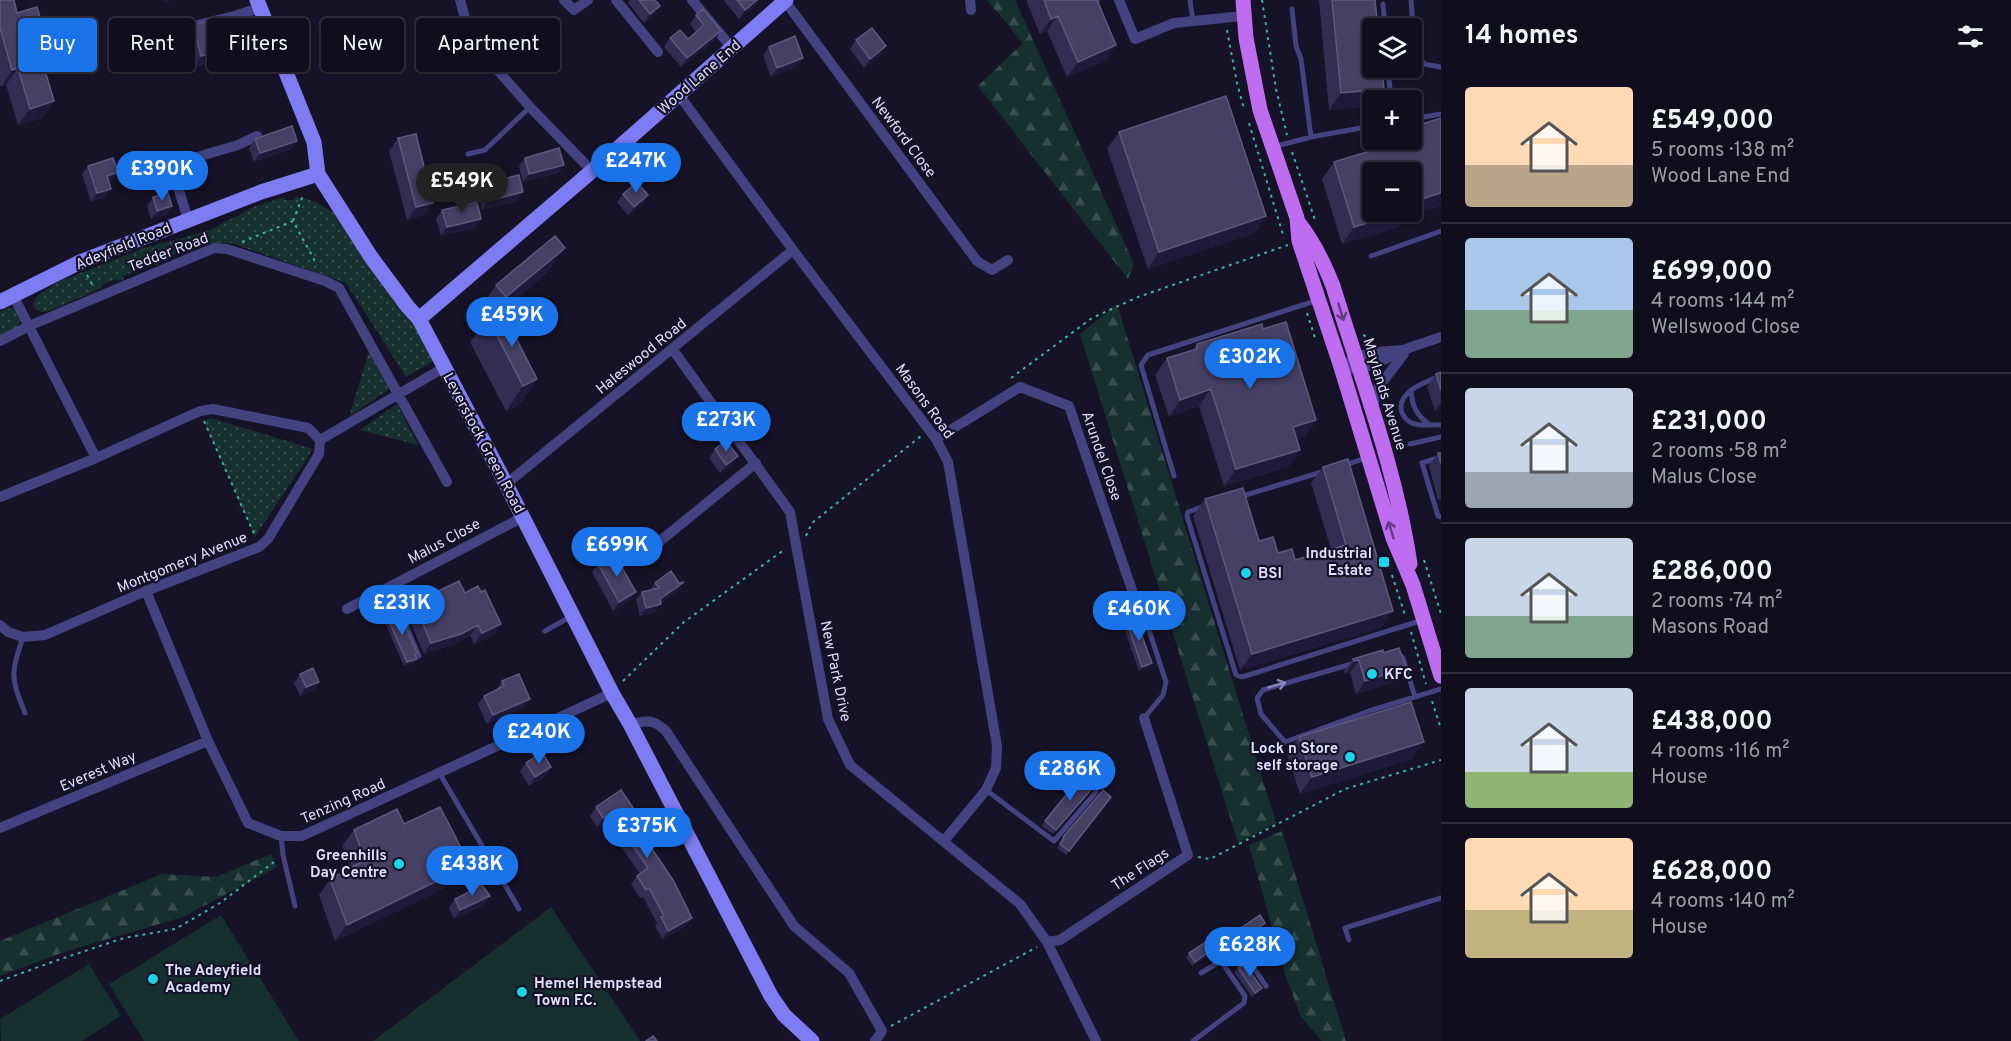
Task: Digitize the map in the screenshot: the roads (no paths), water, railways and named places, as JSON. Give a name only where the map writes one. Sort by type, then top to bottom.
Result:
[{"type":"main road","name":"Maylands Avenue","points":[[1243,8],[1260,110],[1298,222],[1322,257],[1358,363],[1397,495],[1406,535],[1413,585]]},
{"type":"main road","name":"Maylands Avenue","points":[[1298,222],[1292,243],[1311,303],[1341,368],[1393,538],[1413,585],[1441,676]]},
{"type":"main road","points":[[1311,303],[1323,295],[1322,257]]},
{"type":"main road","points":[[1368,456],[1375,450],[1374,416]]},
{"type":"street","points":[[460,0],[471,40],[530,107],[592,171]]},
{"type":"street","points":[[564,0],[574,10],[588,0]]},
{"type":"street","points":[[616,0],[658,52]]},
{"type":"street","points":[[692,0],[732,48]]},
{"type":"street","points":[[1119,0],[1135,39],[1174,23],[1226,18],[1243,8]]},
{"type":"street","name":"Wood Lane End","points":[[419,319],[786,1]]},
{"type":"street","name":"Newford Close","points":[[786,1],[977,261],[992,270],[1008,260]]},
{"type":"street","points":[[195,26],[234,16],[258,4],[314,142],[318,174]]},
{"type":"street","name":"Masons Road","points":[[679,94],[793,250],[929,429],[948,462],[997,746],[996,768],[986,790],[944,841]]},
{"type":"street","points":[[188,220],[178,187],[176,170],[187,160],[238,145],[257,136]]},
{"type":"street","name":"Adeyfield Road","points":[[6,299],[80,262],[261,192],[318,174]]},
{"type":"street","name":"Leverstock Green Road","points":[[318,174],[371,257],[419,319],[771,996],[784,1015],[813,1041]]},
{"type":"street","name":"Tedder Road","points":[[0,341],[29,326],[214,248],[227,249],[325,281],[339,288],[447,482]]},
{"type":"street","name":"Haleswood Road","points":[[506,484],[793,250]]},
{"type":"street","points":[[6,299],[29,326],[96,458]]},
{"type":"street","points":[[1341,368],[1358,363],[1373,352],[1407,349],[1441,338]]},
{"type":"street","points":[[1374,416],[1377,389],[1407,349]]},
{"type":"street","name":"New Park Drive","points":[[673,350],[790,512],[828,719],[850,765],[1020,904],[1047,942],[1096,1041]]},
{"type":"street","points":[[0,497],[96,458],[200,411],[213,409],[308,428],[320,440],[445,367]]},
{"type":"street","name":"Arundel Close","points":[[936,439],[1020,387],[1069,406],[1132,590]]},
{"type":"street","name":"Montgomery Avenue","points":[[23,637],[45,635],[146,591],[259,548],[268,539],[319,454],[320,440]]},
{"type":"street","points":[[638,560],[756,463]]},
{"type":"street","name":"Malus Close","points":[[347,609],[523,516]]},
{"type":"street","name":"Tenzing Road","points":[[146,591],[207,741],[248,824],[281,836],[302,836],[612,693]]},
{"type":"street","points":[[0,625],[8,632],[23,637]]},
{"type":"street","name":"The Flags","points":[[1047,942],[1060,940],[1188,855],[1144,718]]},
{"type":"street","points":[[630,724],[649,720],[657,723],[666,731],[794,926],[849,973],[878,1036]]},
{"type":"street","name":"Everest Way","points":[[0,828],[207,741]]},
{"type":"lane","points":[[1190,0],[1193,21]]},
{"type":"lane","points":[[1411,0],[1415,51],[1424,64],[1441,67]]},
{"type":"lane","points":[[1383,4],[1384,18]]},
{"type":"lane","points":[[1292,9],[1311,137]]},
{"type":"lane","points":[[468,154],[485,150],[530,107]]},
{"type":"lane","points":[[1422,117],[1441,114]]},
{"type":"lane","points":[[1272,147],[1362,128]]},
{"type":"lane","points":[[1371,256],[1441,231]]},
{"type":"lane","points":[[1174,476],[1141,365],[1143,360],[1148,355],[1311,303]]},
{"type":"lane","points":[[1441,376],[1411,390],[1402,403],[1401,409],[1411,423],[1441,425]]},
{"type":"lane","points":[[1411,390],[1418,416],[1429,424]]},
{"type":"lane","points":[[1410,444],[1441,437]]},
{"type":"lane","points":[[1235,498],[1279,486],[1368,456]]},
{"type":"lane","points":[[1441,457],[1422,463],[1438,516],[1441,517]]},
{"type":"lane","points":[[1207,506],[1188,512],[1187,516],[1236,675],[1242,677],[1424,620]]},
{"type":"lane","points":[[395,584],[401,614],[419,656]]},
{"type":"lane","points":[[544,631],[574,615]]},
{"type":"lane","points":[[1144,718],[1163,695],[1166,682],[1147,624]]},
{"type":"lane","points":[[23,637],[14,664],[13,677],[15,689],[25,713]]},
{"type":"lane","points":[[1396,651],[1403,658],[1415,697]]},
{"type":"lane","points":[[1362,660],[1263,690],[1257,698],[1261,714],[1285,742],[1441,689]]},
{"type":"lane","points":[[440,774],[519,909]]},
{"type":"lane","points":[[986,790],[1054,842],[1096,792]]},
{"type":"lane","points":[[281,836],[295,906]]},
{"type":"lane","points":[[1349,940],[1345,928],[1441,898]]},
{"type":"lane","points":[[1223,964],[1265,935]]},
{"type":"lane","points":[[1242,951],[1266,986]]},
{"type":"lane","points":[[1193,1041],[1245,1003],[1245,996],[1221,961],[1201,973]]},
{"type":"place","name":"Industrial Estate","points":[[1384,562]]},
{"type":"place","name":"BSI","points":[[1246,573]]},
{"type":"place","name":"KFC","points":[[1372,674]]},
{"type":"place","name":"Lock n Store self storage","points":[[1350,757]]},
{"type":"place","name":"Greenhills Day Centre","points":[[399,864]]},
{"type":"place","name":"The Adeyfield Academy","points":[[153,979]]},
{"type":"place","name":"Hemel Hempstead Town F.C.","points":[[522,992]]}]
